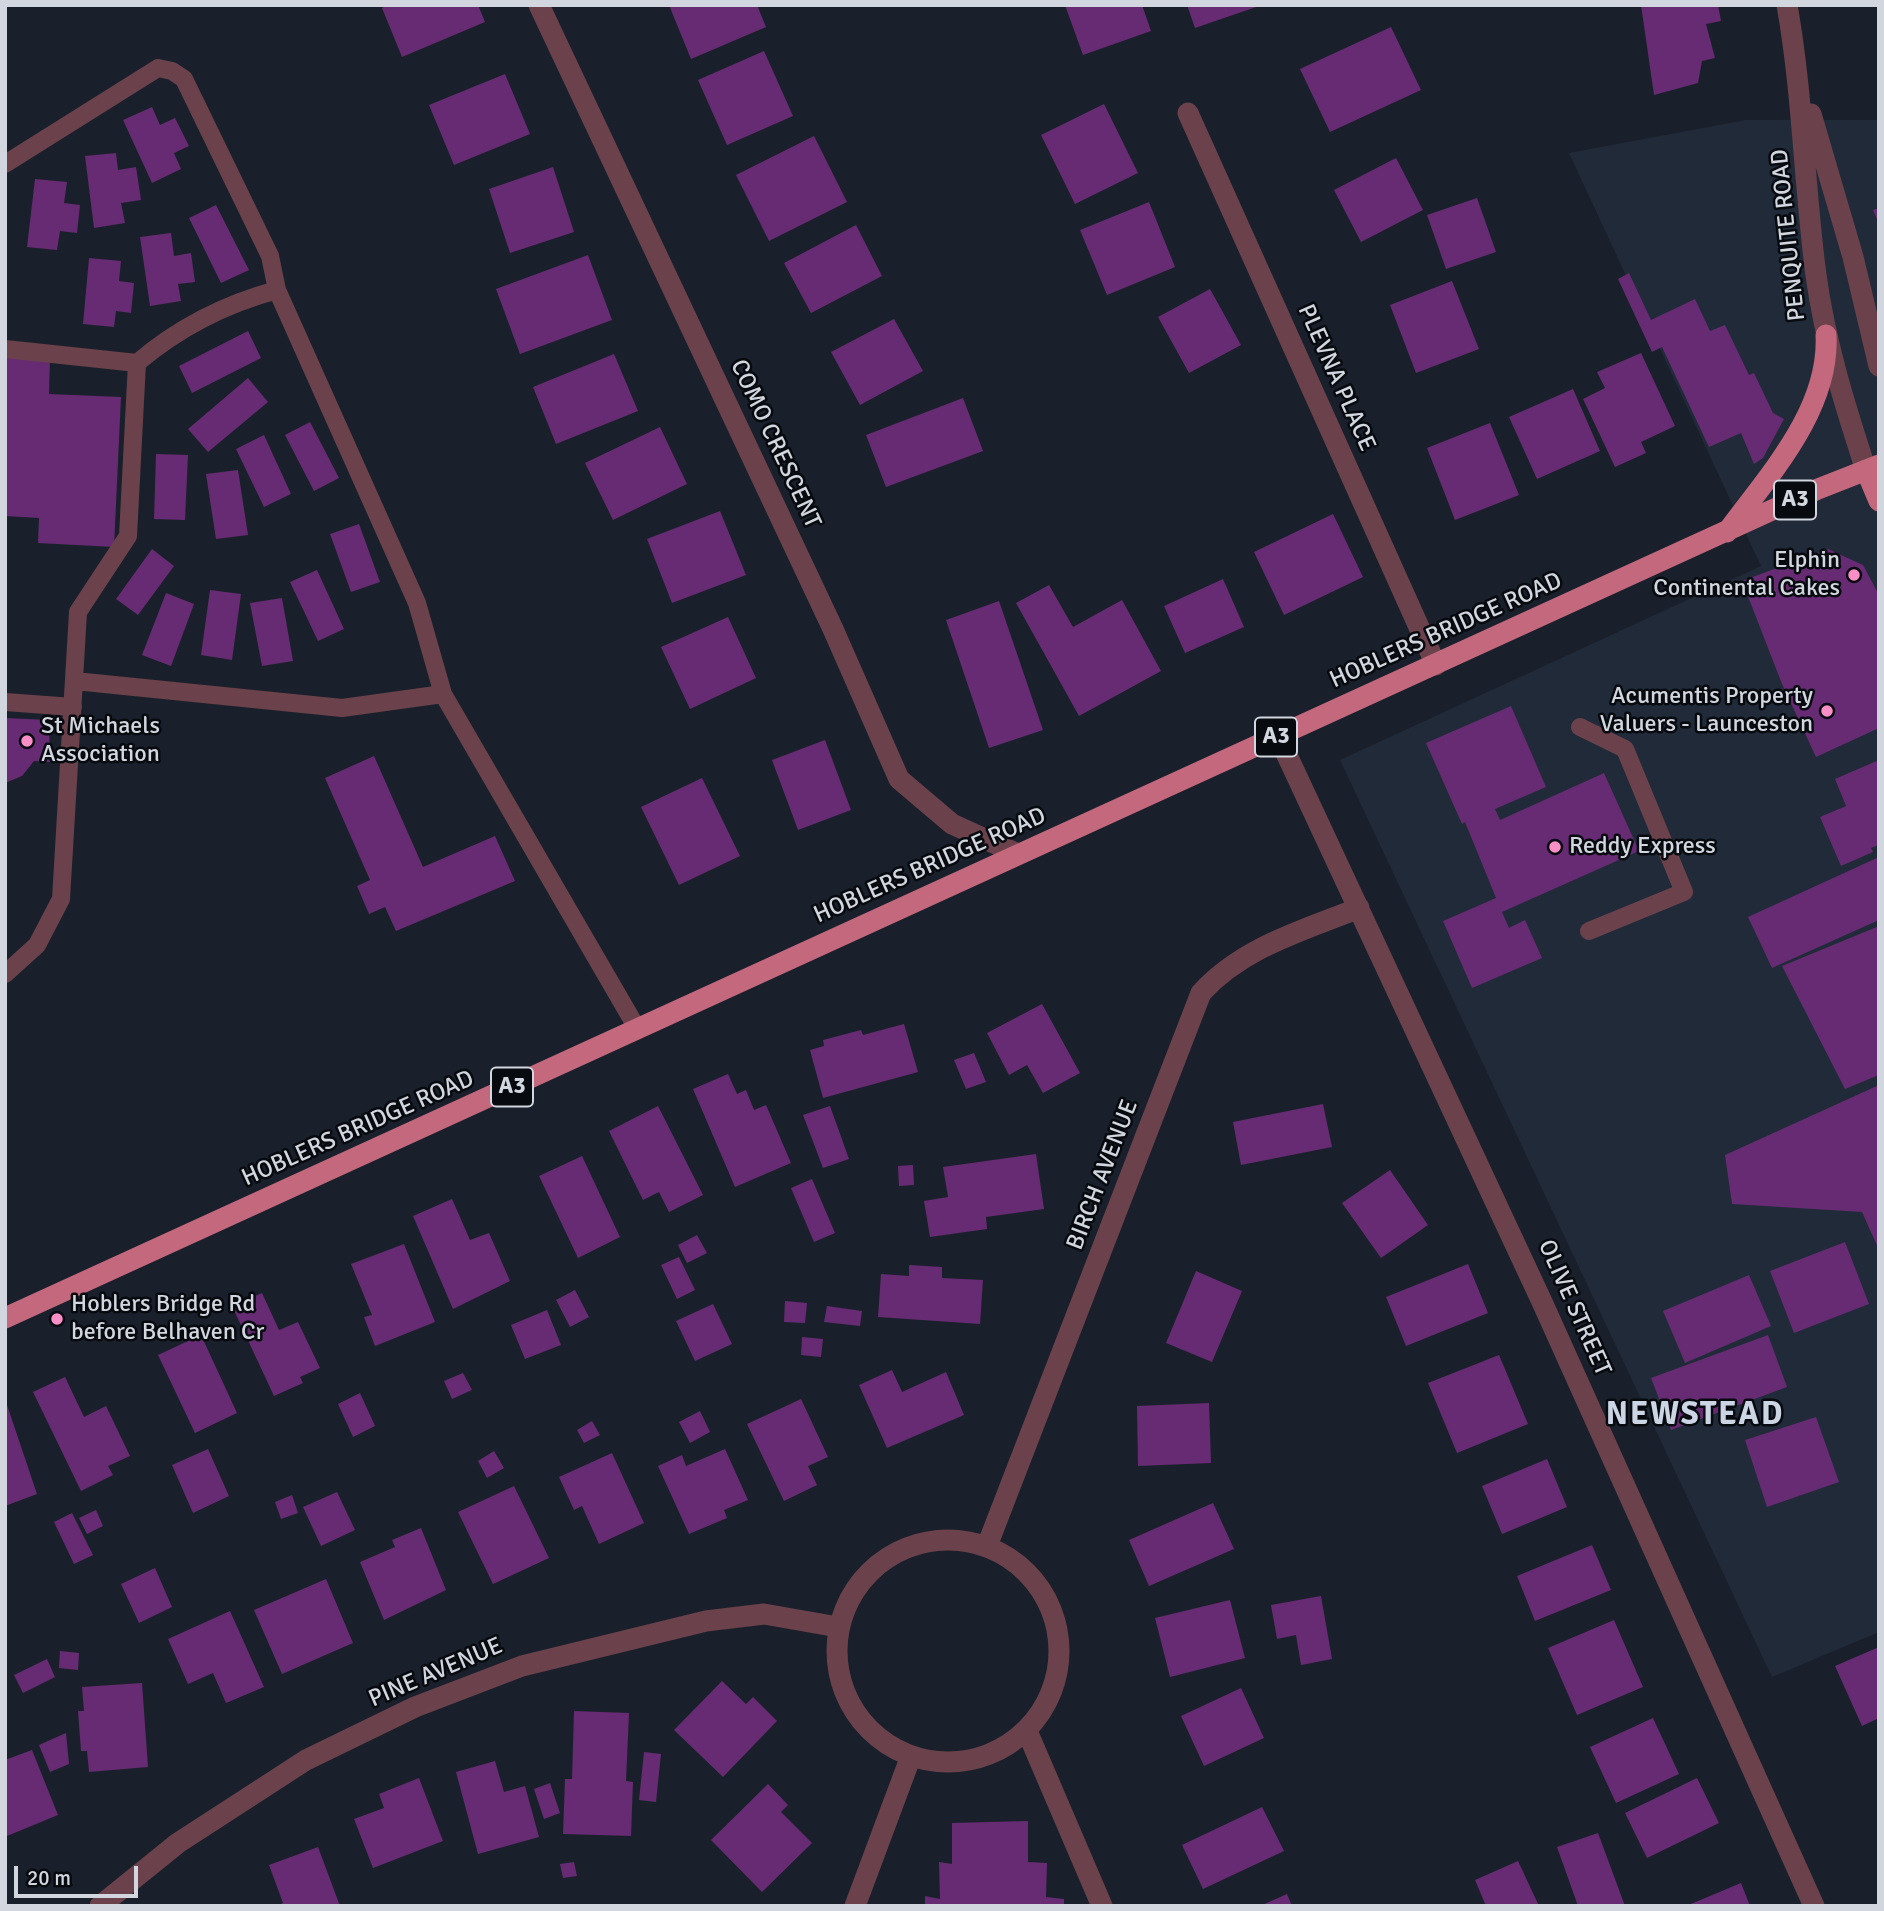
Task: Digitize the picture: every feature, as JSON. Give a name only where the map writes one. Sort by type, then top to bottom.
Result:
[{"type":"highway","points":[[1726,533],[1786,452],[1802,423],[1821,379],[1827,351],[1826,335]]},
{"type":"highway","points":[[1872,467],[1879,501]]},
{"type":"highway","name":"HOBLERS BRIDGE ROAD","points":[[5,1318],[1818,489],[1872,467]]},
{"type":"street","name":"COMO CRESCENT","points":[[538,5],[827,616],[899,779],[951,824],[1018,855]]},
{"type":"street","name":"PENQUITE ROAD","points":[[1787,5],[1799,72],[1853,257],[1879,366]]},
{"type":"street","name":"PENQUITE ROAD","points":[[1799,72],[1808,213],[1826,335],[1872,467]]},
{"type":"street","name":"PLEVNA PLACE","points":[[1188,113],[1436,665]]},
{"type":"street","name":"OLIVE STREET","points":[[1278,736],[1538,1293],[1814,1906]]},
{"type":"street","name":"BIRCH AVENUE","points":[[987,1546],[1201,993],[1221,971],[1252,951],[1359,908]]},
{"type":"street","points":[[947,1539],[987,1546],[1018,1563],[1044,1592],[1058,1627],[1060,1665],[1049,1702],[1027,1731],[1001,1750],[972,1761],[941,1763],[911,1756],[882,1742],[853,1709],[843,1690],[836,1659],[838,1627],[853,1592],[877,1564],[910,1546],[947,1539]]},
{"type":"street","name":"PINE AVENUE","points":[[100,1906],[178,1843],[306,1760],[415,1707],[522,1665],[706,1621],[753,1615],[765,1614],[838,1627]]},
{"type":"street","points":[[1027,1731],[1102,1906]]},
{"type":"street","points":[[855,1906],[911,1756]]},
{"type":"lane","points":[[5,164],[158,68],[172,71],[184,79],[270,257],[277,290],[417,603],[443,694],[638,1030]]},
{"type":"lane","points":[[5,349],[136,363],[162,341],[237,301],[277,290]]},
{"type":"lane","points":[[5,974],[37,945],[61,899],[78,612],[128,536],[136,363]]},
{"type":"lane","points":[[75,681],[342,708],[443,694]]},
{"type":"lane","points":[[5,702],[73,707]]},
{"type":"lane","points":[[1580,727],[1625,749],[1684,892],[1589,931]]},
{"type":"shaded area","points":[[1746,120],[1879,120],[1879,1632],[1772,1677],[1340,760],[1761,566],[1569,153]]},
{"type":"building","points":[[387,5],[478,5],[485,22],[402,57],[382,8]]},
{"type":"building","points":[[669,5],[757,5],[766,27],[691,59]]},
{"type":"building","points":[[1065,5],[1142,5],[1151,31],[1083,55]]},
{"type":"building","points":[[1187,5],[1259,5],[1259,6],[1195,28]]},
{"type":"building","points":[[1641,5],[1718,5],[1721,21],[1706,24],[1715,58],[1702,61],[1698,83],[1654,95]]},
{"type":"building","points":[[1391,27],[1421,90],[1330,132],[1300,69]]},
{"type":"building","points":[[764,51],[793,116],[727,145],[698,80]]},
{"type":"building","points":[[505,74],[530,134],[454,165],[429,105]]},
{"type":"building","points":[[1104,104],[1138,173],[1075,204],[1041,135]]},
{"type":"building","points":[[152,107],[160,125],[175,118],[189,146],[174,153],[181,169],[152,183],[123,120]]},
{"type":"building","points":[[814,136],[847,202],[769,241],[736,175]]},
{"type":"building","points":[[116,153],[118,170],[136,167],[141,200],[121,203],[125,223],[94,228],[85,156]]},
{"type":"building","points":[[1396,158],[1423,210],[1361,242],[1334,190]]},
{"type":"building","points":[[553,167],[574,232],[510,253],[489,189]]},
{"type":"building","points":[[35,179],[67,182],[64,203],[80,205],[77,233],[60,231],[57,250],[27,247]]},
{"type":"building","points":[[1477,198],[1496,252],[1446,269],[1427,215]]},
{"type":"building","points":[[1149,202],[1175,267],[1107,295],[1080,230]]},
{"type":"building","points":[[216,205],[249,270],[221,283],[189,218]]},
{"type":"building","points":[[1879,208],[1879,224],[1873,210]]},
{"type":"building","points":[[856,225],[882,276],[811,313],[784,263]]},
{"type":"building","points":[[171,233],[174,256],[191,253],[195,282],[178,284],[181,301],[150,306],[140,237]]},
{"type":"building","points":[[588,255],[612,320],[520,354],[496,289]]},
{"type":"building","points":[[89,258],[121,261],[119,281],[134,283],[131,313],[116,311],[114,327],[83,324]]},
{"type":"building","points":[[1629,273],[1651,320],[1695,299],[1710,331],[1725,325],[1749,375],[1754,373],[1773,413],[1784,419],[1763,458],[1754,464],[1741,433],[1709,447],[1662,347],[1652,352],[1618,279]]},
{"type":"building","points":[[1452,281],[1479,349],[1416,373],[1390,305]]},
{"type":"building","points":[[1210,289],[1241,345],[1189,373],[1158,317]]},
{"type":"building","points":[[894,319],[923,371],[860,405],[831,352]]},
{"type":"building","points":[[248,331],[261,358],[192,393],[179,366]]},
{"type":"building","points":[[1641,353],[1675,426],[1641,442],[1646,453],[1615,467],[1583,399],[1605,388],[1597,372]]},
{"type":"building","points":[[5,354],[50,356],[49,394],[121,397],[114,547],[38,543],[39,518],[5,516]]},
{"type":"building","points":[[614,354],[638,411],[556,444],[533,387]]},
{"type":"building","points":[[248,378],[268,402],[208,452],[188,429]]},
{"type":"building","points":[[1573,389],[1600,451],[1537,479],[1509,417]]},
{"type":"building","points":[[963,398],[983,451],[886,487],[866,435]]},
{"type":"building","points":[[310,422],[339,478],[314,491],[285,435]]},
{"type":"building","points":[[1490,423],[1519,495],[1455,520],[1427,448]]},
{"type":"building","points":[[660,427],[687,484],[613,520],[585,463]]},
{"type":"building","points":[[264,435],[291,494],[264,507],[236,449]]},
{"type":"building","points":[[156,454],[188,455],[185,520],[154,519]]},
{"type":"building","points":[[238,470],[248,535],[216,539],[206,474]]},
{"type":"building","points":[[720,511],[746,575],[672,603],[647,539]]},
{"type":"building","points":[[1333,514],[1363,577],[1284,615],[1254,552]]},
{"type":"building","points":[[359,524],[380,582],[351,592],[330,534]]},
{"type":"building","points":[[152,549],[174,566],[138,615],[116,599]]},
{"type":"building","points":[[1828,549],[1863,565],[1879,595],[1879,728],[1816,757],[1782,684],[1742,581]]},
{"type":"building","points":[[317,570],[344,629],[318,641],[290,582]]},
{"type":"building","points":[[1223,579],[1244,627],[1185,653],[1164,606]]},
{"type":"building","points":[[1049,585],[1073,627],[1122,600],[1161,671],[1079,716],[1016,603]]},
{"type":"building","points":[[210,590],[241,594],[232,660],[201,655]]},
{"type":"building","points":[[166,593],[194,604],[171,666],[142,655]]},
{"type":"building","points":[[282,598],[293,661],[262,666],[250,603]]},
{"type":"building","points":[[999,601],[1043,730],[989,748],[946,620]]},
{"type":"building","points":[[728,617],[756,678],[690,709],[661,647]]},
{"type":"building","points":[[1511,706],[1546,787],[1495,809],[1500,820],[1604,773],[1639,851],[1502,912],[1509,928],[1525,920],[1542,958],[1472,988],[1443,921],[1496,898],[1465,822],[1462,824],[1426,743]]},
{"type":"building","name":"St Michaels Association","points":[[5,718],[49,720],[50,762],[34,761],[22,776],[5,783]]},
{"type":"building","points":[[825,740],[851,810],[798,830],[772,760]]},
{"type":"building","points":[[374,756],[423,867],[495,836],[515,881],[396,931],[385,907],[369,914],[357,886],[370,880],[325,778]]},
{"type":"building","points":[[1879,760],[1879,845],[1871,848],[1873,852],[1841,866],[1820,817],[1846,806],[1835,779]]},
{"type":"building","points":[[702,778],[740,856],[679,885],[641,807]]},
{"type":"building","points":[[1879,857],[1879,920],[1772,968],[1748,917]]},
{"type":"building","points":[[1879,926],[1879,1075],[1845,1089],[1782,966]]},
{"type":"building","points":[[1042,1004],[1080,1073],[1043,1093],[1027,1065],[1009,1075],[987,1033]]},
{"type":"building","points":[[904,1024],[918,1072],[823,1098],[810,1050],[824,1046],[823,1040],[861,1030],[863,1035]]},
{"type":"building","points":[[974,1053],[986,1082],[966,1089],[954,1060]]},
{"type":"building","points":[[728,1074],[737,1094],[746,1090],[754,1110],[766,1105],[791,1163],[735,1187],[693,1089]]},
{"type":"building","points":[[1879,1085],[1879,1250],[1862,1212],[1732,1204],[1725,1155]]},
{"type":"building","points":[[1323,1104],[1332,1147],[1241,1165],[1233,1122]]},
{"type":"building","points":[[658,1106],[703,1195],[669,1212],[659,1192],[643,1200],[609,1131]]},
{"type":"building","points":[[830,1106],[849,1159],[823,1168],[803,1115]]},
{"type":"building","points":[[1036,1154],[1044,1209],[986,1217],[987,1229],[930,1237],[924,1201],[948,1197],[943,1167]]},
{"type":"building","points":[[582,1156],[620,1237],[578,1258],[539,1176]]},
{"type":"building","points":[[913,1165],[914,1185],[899,1186],[898,1166]]},
{"type":"building","points":[[1390,1170],[1428,1225],[1381,1258],[1342,1203]]},
{"type":"building","points":[[812,1179],[835,1233],[814,1242],[791,1188]]},
{"type":"building","points":[[452,1199],[470,1240],[489,1233],[510,1281],[453,1309],[413,1216]]},
{"type":"building","points":[[697,1235],[707,1253],[687,1263],[678,1245]]},
{"type":"building","points":[[1845,1242],[1869,1304],[1794,1333],[1770,1271]]},
{"type":"building","points":[[404,1244],[435,1322],[375,1346],[364,1317],[372,1315],[351,1264]]},
{"type":"building","points":[[679,1257],[695,1290],[677,1299],[661,1265]]},
{"type":"building","points":[[1468,1264],[1488,1313],[1406,1346],[1386,1297]]},
{"type":"building","points":[[909,1265],[942,1267],[942,1278],[983,1280],[980,1324],[878,1317],[881,1274],[909,1276]]},
{"type":"building","points":[[1196,1271],[1242,1291],[1212,1362],[1166,1343]]},
{"type":"building","points":[[1749,1275],[1771,1326],[1685,1363],[1663,1311]]},
{"type":"building","points":[[575,1290],[589,1317],[570,1327],[556,1300]]},
{"type":"building","points":[[262,1293],[279,1330],[298,1322],[320,1368],[300,1377],[303,1383],[274,1396],[232,1306]]},
{"type":"building","points":[[785,1301],[807,1303],[805,1323],[784,1322]]},
{"type":"building","points":[[713,1304],[732,1344],[695,1361],[676,1321]]},
{"type":"building","points":[[827,1306],[862,1311],[860,1326],[824,1322]]},
{"type":"building","points":[[547,1310],[561,1345],[525,1359],[511,1325]]},
{"type":"building","points":[[201,1335],[237,1413],[195,1433],[158,1355]]},
{"type":"building","points":[[1768,1335],[1787,1387],[1671,1430],[1651,1378]]},
{"type":"building","points":[[802,1337],[823,1339],[821,1357],[801,1355]]},
{"type":"building","points":[[1499,1355],[1528,1424],[1457,1453],[1428,1383]]},
{"type":"building","points":[[892,1370],[902,1392],[946,1372],[964,1415],[887,1448],[859,1385]]},
{"type":"building","points":[[463,1373],[472,1390],[452,1399],[444,1381]]},
{"type":"building","points":[[65,1377],[84,1417],[106,1406],[130,1456],[108,1466],[113,1475],[81,1491],[33,1392]]},
{"type":"building","points":[[360,1393],[375,1426],[353,1437],[338,1404]]},
{"type":"building","points":[[801,1399],[828,1457],[808,1466],[817,1485],[784,1501],[747,1424]]},
{"type":"building","points":[[5,1403],[37,1494],[5,1506]]},
{"type":"building","points":[[1209,1403],[1211,1463],[1138,1466],[1137,1406]]},
{"type":"building","points":[[700,1411],[710,1432],[690,1443],[679,1422]]},
{"type":"building","points":[[1816,1417],[1839,1482],[1767,1507],[1745,1440]]},
{"type":"building","points":[[592,1421],[600,1435],[584,1443],[577,1430]]},
{"type":"building","points":[[208,1449],[229,1496],[193,1513],[172,1465]]},
{"type":"building","points":[[725,1449],[748,1500],[724,1510],[727,1518],[689,1534],[658,1466],[682,1455],[686,1466]]},
{"type":"building","points":[[494,1451],[504,1468],[487,1478],[478,1461]]},
{"type":"building","points":[[612,1453],[644,1523],[599,1544],[582,1506],[574,1510],[559,1477]]},
{"type":"building","points":[[1547,1459],[1567,1507],[1502,1534],[1482,1486]]},
{"type":"building","points":[[514,1486],[549,1558],[493,1584],[458,1512]]},
{"type":"building","points":[[337,1492],[355,1530],[321,1546],[303,1507]]},
{"type":"building","points":[[292,1495],[298,1513],[281,1519],[275,1502]]},
{"type":"building","points":[[1213,1503],[1234,1549],[1149,1586],[1129,1540]]},
{"type":"building","points":[[96,1510],[103,1526],[87,1534],[79,1518]]},
{"type":"building","points":[[72,1513],[93,1555],[74,1564],[54,1522]]},
{"type":"building","points":[[421,1528],[446,1590],[384,1620],[360,1562],[395,1547],[392,1540]]},
{"type":"building","points":[[1592,1545],[1611,1590],[1535,1621],[1517,1576]]},
{"type":"building","points":[[155,1568],[172,1607],[139,1623],[121,1584]]},
{"type":"building","points":[[326,1579],[353,1643],[282,1674],[254,1610]]},
{"type":"building","points":[[1321,1596],[1332,1659],[1301,1665],[1296,1635],[1277,1639],[1271,1605]]},
{"type":"building","points":[[1230,1600],[1245,1658],[1170,1677],[1155,1618]]},
{"type":"building","points":[[230,1611],[264,1687],[226,1703],[213,1673],[188,1684],[168,1639]]},
{"type":"building","points":[[1614,1620],[1643,1687],[1577,1715],[1548,1648]]},
{"type":"building","points":[[1879,1647],[1879,1718],[1862,1726],[1835,1666]]},
{"type":"building","points":[[60,1651],[79,1653],[78,1670],[59,1668]]},
{"type":"building","points":[[47,1659],[55,1677],[23,1693],[14,1675]]},
{"type":"building","points":[[722,1681],[746,1704],[753,1697],[777,1721],[723,1777],[674,1730]]},
{"type":"building","points":[[142,1683],[148,1767],[89,1772],[87,1751],[81,1751],[78,1711],[84,1711],[82,1687]]},
{"type":"building","points":[[1241,1688],[1264,1738],[1204,1766],[1181,1716]]},
{"type":"building","points":[[574,1711],[629,1713],[626,1781],[633,1782],[631,1836],[563,1834],[565,1779],[572,1779]]},
{"type":"building","points":[[1653,1718],[1679,1774],[1616,1803],[1590,1747]]},
{"type":"building","points":[[66,1733],[69,1764],[50,1772],[39,1745]]},
{"type":"building","points":[[32,1750],[58,1815],[7,1836],[5,1760]]},
{"type":"building","points":[[644,1752],[661,1754],[656,1802],[639,1800]]},
{"type":"building","points":[[495,1761],[504,1792],[525,1786],[539,1837],[478,1854],[456,1772]]},
{"type":"building","points":[[419,1778],[443,1841],[373,1868],[354,1819],[384,1808],[379,1794]]},
{"type":"building","points":[[1697,1778],[1719,1823],[1647,1858],[1625,1813]]},
{"type":"building","points":[[550,1783],[560,1813],[544,1819],[534,1789]]},
{"type":"building","points":[[768,1784],[788,1805],[781,1812],[812,1843],[762,1892],[711,1840]]},
{"type":"building","points":[[1262,1807],[1284,1851],[1203,1889],[1182,1845]]},
{"type":"building","points":[[1028,1821],[1028,1862],[1047,1863],[1046,1897],[1064,1899],[1064,1906],[925,1906],[925,1896],[940,1899],[939,1862],[952,1864],[952,1823]]},
{"type":"building","points":[[1598,1833],[1625,1906],[1578,1906],[1557,1847]]},
{"type":"building","points":[[318,1847],[340,1906],[277,1906],[283,1903],[269,1865]]},
{"type":"building","points":[[1518,1861],[1539,1906],[1486,1906],[1475,1880]]},
{"type":"building","points":[[574,1862],[577,1876],[563,1878],[560,1864]]},
{"type":"building","points":[[1741,1883],[1750,1906],[1686,1906]]},
{"type":"building","points":[[1287,1894],[1292,1906],[1260,1906]]},
{"type":"place","name":"Elphin Continental Cakes","points":[[1854,575]]},
{"type":"place","name":"Acumentis Property Valuers - Launceston","points":[[1827,711]]},
{"type":"place","name":"St Michaels Association","points":[[27,741]]},
{"type":"place","name":"Reddy Express","points":[[1555,847]]},
{"type":"place","name":"Hoblers Bridge Rd before Belhaven Cr","points":[[57,1319]]},
{"type":"district","name":"NEWSTEAD","points":[[1695,1416]]}]
